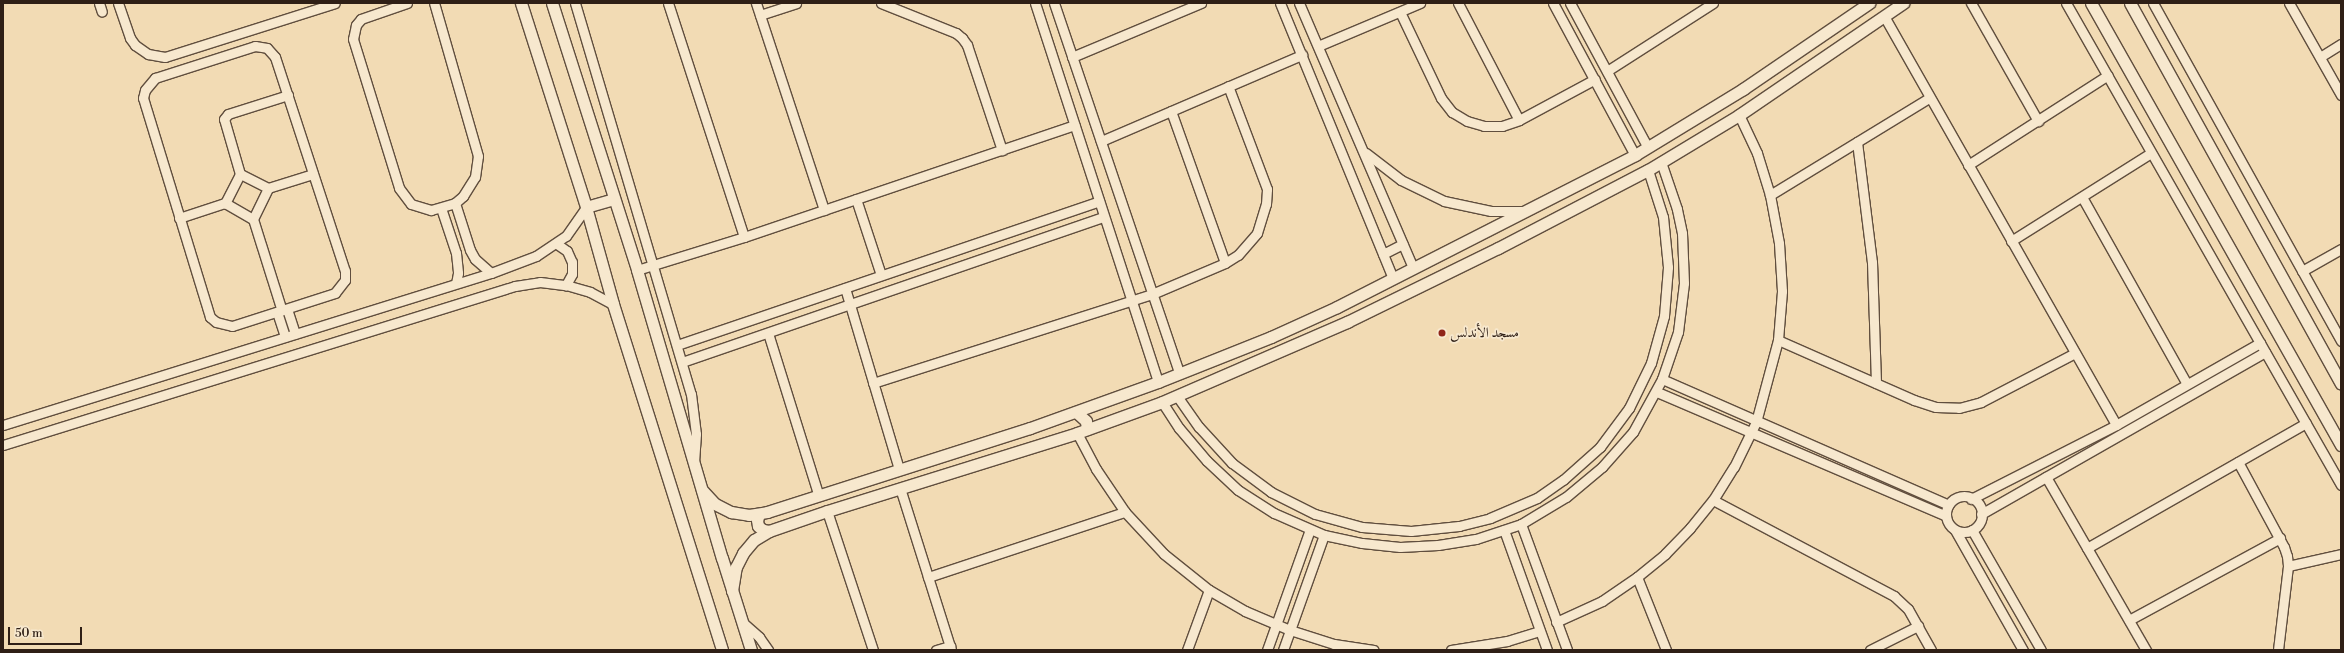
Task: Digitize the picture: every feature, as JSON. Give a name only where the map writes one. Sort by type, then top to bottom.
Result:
[{"type":"street","points":[[118,3],[135,44],[148,54],[165,57],[335,3]]},
{"type":"street","points":[[407,3],[361,19],[353,31],[353,39],[399,188],[411,204],[426,209],[441,208],[455,203],[470,187],[475,177],[478,156],[434,3]]},
{"type":"street","points":[[521,3],[586,207],[613,304],[722,650]]},
{"type":"street","points":[[552,3],[637,270],[732,591],[751,650]]},
{"type":"street","points":[[575,3],[691,394],[695,421],[694,462]]},
{"type":"street","points":[[668,3],[744,237]]},
{"type":"street","points":[[756,3],[824,210]]},
{"type":"street","points":[[760,15],[796,3]]},
{"type":"street","points":[[881,3],[956,33],[962,38],[967,45],[1002,150]]},
{"type":"street","points":[[1035,3],[1158,382]]},
{"type":"street","points":[[1054,3],[1180,373]]},
{"type":"street","points":[[1072,57],[1201,3]]},
{"type":"street","points":[[1280,3],[1393,278]]},
{"type":"street","points":[[1299,3],[1413,268]]},
{"type":"street","points":[[1318,46],[1420,3]]},
{"type":"street","points":[[1458,3],[1519,120]]},
{"type":"street","points":[[1553,3],[1635,155]]},
{"type":"street","points":[[1570,3],[1647,146]]},
{"type":"street","points":[[1607,71],[1713,3]]},
{"type":"street","points":[[702,490],[715,504],[731,512],[749,515],[759,514],[1076,412],[1158,382],[1304,323],[1635,155],[1647,146],[1743,89],[1869,3]]},
{"type":"street","points":[[732,591],[736,567],[743,553],[754,540],[769,531],[827,511],[1082,431],[1178,396],[1347,322],[1498,248],[1648,170],[1739,115],[1903,3]]},
{"type":"street","points":[[1971,3],[2038,121]]},
{"type":"street","points":[[2066,3],[2341,486]]},
{"type":"street","points":[[2091,3],[2341,445]]},
{"type":"street","points":[[2130,3],[2341,383]]},
{"type":"street","points":[[2153,3],[2341,341]]},
{"type":"street","points":[[2289,3],[2341,95]]},
{"type":"street","points":[[1400,12],[1441,98],[1452,112],[1467,121],[1484,126],[1502,126],[1519,120],[1595,79]]},
{"type":"street","points":[[1884,16],[1929,98],[2116,425]]},
{"type":"street","points":[[2320,57],[2341,44]]},
{"type":"street","points":[[261,46],[267,48],[275,57],[313,174],[345,271],[345,280],[335,293],[282,311],[232,326],[216,322],[210,316],[179,218],[145,106],[145,90],[155,78],[261,46]]},
{"type":"street","points":[[1101,141],[1302,55]]},
{"type":"street","points":[[1968,165],[2108,76]]},
{"type":"street","points":[[873,383],[1152,294],[1225,264],[1243,250],[1257,232],[1266,204],[1267,189],[1228,86]]},
{"type":"street","points":[[1743,89],[1753,105]]},
{"type":"street","points":[[179,218],[225,203],[240,174],[224,124],[225,116],[288,95]]},
{"type":"street","points":[[1770,195],[1929,98]]},
{"type":"street","points":[[1171,111],[1225,264]]},
{"type":"street","points":[[1556,622],[1602,601],[1638,577],[1685,534],[1713,500],[1734,467],[1756,422],[1778,340],[1782,291],[1780,257],[1770,195],[1757,153],[1739,115]]},
{"type":"street","points":[[637,270],[744,237],[1075,125]]},
{"type":"street","points":[[1857,142],[1872,262],[1876,383]]},
{"type":"street","points":[[1363,150],[1396,177],[1429,195],[1475,209],[1523,211]]},
{"type":"street","points":[[2011,241],[2151,153]]},
{"type":"street","points":[[1162,402],[1180,428],[1207,461],[1238,490],[1274,513],[1324,535],[1362,544],[1400,547],[1438,546],[1476,539],[1521,524],[1566,497],[1602,467],[1633,432],[1657,392],[1678,332],[1682,308],[1684,270],[1682,233],[1677,209],[1661,162]]},
{"type":"street","points":[[1178,396],[1199,427],[1232,463],[1271,492],[1315,514],[1362,527],[1411,531],[1459,526],[1490,518],[1536,498],[1563,480],[1600,447],[1630,408],[1651,363],[1664,316],[1668,267],[1663,218],[1648,170]]},
{"type":"street","points":[[240,174],[268,188],[313,174]]},
{"type":"street","points":[[253,219],[268,188]]},
{"type":"street","points":[[2082,197],[2187,384]]},
{"type":"street","points":[[3,425],[491,273],[536,256],[557,244],[573,227],[586,207],[614,199]]},
{"type":"street","points":[[856,199],[881,275]]},
{"type":"street","points":[[677,345],[1099,201]]},
{"type":"street","points":[[225,203],[253,219],[282,311],[285,337]]},
{"type":"street","points":[[455,203],[470,250],[475,259],[491,273]]},
{"type":"street","points":[[441,208],[456,253],[458,273],[456,283]]},
{"type":"street","points":[[682,362],[1104,217]]},
{"type":"street","points":[[557,244],[567,251],[572,262],[572,274],[566,285]]},
{"type":"street","points":[[1383,254],[1403,244]]},
{"type":"street","points":[[2302,271],[2341,249]]},
{"type":"street","points":[[3,445],[515,286],[540,282],[566,285],[590,292],[613,304]]},
{"type":"street","points":[[845,288],[899,469]]},
{"type":"street","points":[[282,311],[295,334]]},
{"type":"street","points":[[768,333],[818,494]]},
{"type":"street","points":[[1778,340],[1876,383],[1936,407],[1959,408],[1981,402],[2075,353]]},
{"type":"street","points":[[2024,650],[1955,530],[1949,524],[1946,516],[1949,505],[1957,498],[1972,499],[2116,425],[2260,343]]},
{"type":"street","points":[[1981,514],[2265,352]]},
{"type":"street","points":[[1662,379],[1756,422],[1949,505]]},
{"type":"street","points":[[1657,392],[1752,431],[1946,516]]},
{"type":"street","points":[[1102,402],[1104,415],[1109,422]]},
{"type":"street","points":[[1076,412],[1083,417],[1082,431],[1096,470],[1125,512],[1164,554],[1209,590],[1245,611],[1276,625],[1334,644],[1374,650]]},
{"type":"street","points":[[2087,548],[2306,423]]},
{"type":"street","points":[[2238,462],[2286,551],[2288,566],[2278,650]]},
{"type":"street","points":[[2046,478],[2146,650]]},
{"type":"street","points":[[900,488],[951,648],[936,650]]},
{"type":"street","points":[[1955,530],[1963,532],[1972,530],[1980,522],[1981,514],[1979,505],[1972,499]]},
{"type":"street","points":[[1713,500],[1894,596],[1908,609],[1931,650]]},
{"type":"street","points":[[827,511],[873,650]]},
{"type":"street","points":[[928,577],[1125,512]]},
{"type":"street","points":[[759,514],[757,520],[758,526],[763,530],[769,531]]},
{"type":"street","points":[[1521,524],[1567,650]]},
{"type":"street","points":[[1267,650],[1310,529]]},
{"type":"street","points":[[1504,530],[1547,650]]},
{"type":"street","points":[[1972,530],[2041,650]]},
{"type":"street","points":[[1283,650],[1324,535]]},
{"type":"street","points":[[2129,620],[2280,538]]},
{"type":"street","points":[[2288,566],[2341,554]]},
{"type":"street","points":[[1638,577],[1666,650]]},
{"type":"street","points":[[1187,650],[1209,590]]},
{"type":"street","points":[[742,622],[759,637],[768,650]]},
{"type":"street","points":[[1870,650],[1918,626]]},
{"type":"street","points":[[1451,650],[1463,650],[1507,641],[1540,631]]},
{"type":"place","name":"مسجد الأندلس","points":[[1442,333]]}]
